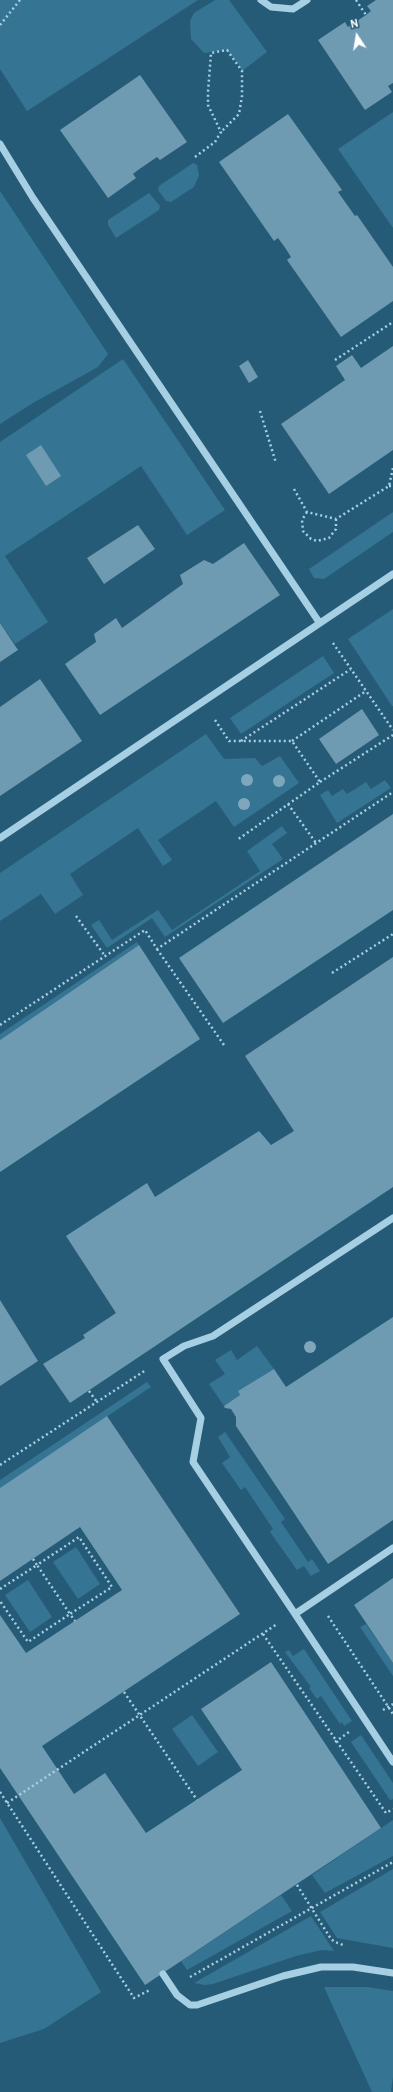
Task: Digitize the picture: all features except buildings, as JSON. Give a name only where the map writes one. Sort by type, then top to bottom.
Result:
[{"type":"street","points":[[261,0],[271,7],[293,9],[307,0]]},
{"type":"street","points":[[0,144],[33,198],[319,622]]},
{"type":"street","points":[[0,838],[319,622],[393,574]]},
{"type":"street","points":[[393,1218],[213,1336],[184,1346],[163,1359],[202,1418],[193,1462],[393,1762]]},
{"type":"street","points":[[295,1614],[393,1548]]},
{"type":"street","points":[[163,1974],[184,2000],[190,2005],[197,2005],[283,1976],[321,1967],[353,1967],[393,1973]]},
{"type":"path","points":[[0,25],[20,0]]},
{"type":"path","points":[[356,0],[366,15]]},
{"type":"path","points":[[195,157],[216,142],[221,132],[239,114],[242,96],[242,71],[227,50],[211,53],[208,92],[208,105],[221,132]]},
{"type":"path","points":[[335,360],[393,322]]},
{"type":"path","points":[[260,411],[276,463]]},
{"type":"path","points":[[388,486],[393,468]]},
{"type":"path","points":[[294,489],[307,512],[336,519],[388,486],[393,486]]},
{"type":"path","points":[[307,512],[302,520],[303,531],[311,540],[317,541],[329,538],[336,529],[336,519]]},
{"type":"path","points":[[333,642],[393,730]]},
{"type":"path","points":[[241,742],[351,669]]},
{"type":"path","points":[[215,720],[229,741],[292,741],[366,691]]},
{"type":"path","points":[[237,840],[320,782],[393,735]]},
{"type":"path","points":[[292,741],[320,782]]},
{"type":"path","points":[[157,949],[393,792]]},
{"type":"path","points":[[288,804],[316,843]]},
{"type":"path","points":[[76,916],[105,956]]},
{"type":"path","points":[[0,1025],[145,930],[224,1045]]},
{"type":"path","points":[[332,973],[393,934]]},
{"type":"path","points":[[0,1465],[163,1359]]},
{"type":"path","points":[[89,1391],[97,1402]]},
{"type":"path","points":[[0,1589],[79,1537],[112,1587],[28,1642],[0,1601]]},
{"type":"path","points":[[33,1559],[75,1621]]},
{"type":"path","points":[[316,1599],[393,1714]]},
{"type":"path","points":[[7,1803],[295,1614]]},
{"type":"path","points":[[263,1634],[386,1813],[393,1809]]},
{"type":"path","points":[[124,1692],[196,1800]]},
{"type":"path","points":[[0,1792],[134,1998],[148,1990],[172,1987],[393,1862]]},
{"type":"path","points":[[297,1884],[335,1942],[348,1945]]},
{"type":"shaded area","points":[[0,0],[198,0],[27,111],[0,69]]},
{"type":"shaded area","points":[[215,0],[229,0],[267,52],[242,71],[227,50],[204,53],[191,39],[190,21],[194,13]]},
{"type":"shaded area","points":[[393,112],[393,228],[338,149]]},
{"type":"shaded area","points":[[193,163],[197,165],[199,175],[194,187],[171,202],[166,201],[158,190],[159,186]]},
{"type":"shaded area","points":[[0,191],[108,354],[98,367],[33,403],[0,424]]},
{"type":"shaded area","points":[[149,193],[160,206],[159,210],[116,238],[108,225],[108,220]]},
{"type":"shaded area","points":[[123,359],[225,510],[187,535],[141,466],[5,556],[48,622],[15,644],[0,623],[0,442]]},
{"type":"shaded area","points":[[393,512],[393,532],[324,579],[314,578],[309,569]]},
{"type":"shaded area","points":[[393,609],[393,706],[392,706],[348,639]]},
{"type":"shaded area","points":[[323,656],[334,673],[241,734],[230,718]]},
{"type":"shaded area","points":[[206,734],[224,759],[255,758],[262,766],[280,756],[299,783],[234,827],[216,801],[158,840],[172,860],[163,866],[138,828],[70,874],[83,895],[55,914],[41,894],[0,921],[0,873]]},
{"type":"shaded area","points":[[385,780],[391,788],[337,823],[320,795],[328,790],[332,796],[343,789],[347,794],[366,782],[371,789]]},
{"type":"shaded area","points":[[282,826],[287,833],[272,844],[283,859],[165,937],[152,918],[107,948],[91,925],[99,920],[112,940],[158,910],[172,930],[260,871],[247,851]]},
{"type":"shaded area","points":[[137,942],[139,945],[0,1040],[0,1034]]},
{"type":"shaded area","points":[[257,1346],[274,1369],[238,1391],[240,1395],[224,1406],[209,1384],[225,1374],[215,1360],[231,1350],[237,1360]]},
{"type":"shaded area","points":[[147,1382],[151,1387],[0,1488],[0,1480]]},
{"type":"shaded area","points":[[225,1432],[285,1519],[281,1522],[308,1562],[312,1559],[320,1571],[311,1576],[304,1566],[297,1570],[270,1532],[273,1529],[245,1487],[241,1490],[222,1463],[230,1457],[218,1437]]},
{"type":"shaded area","points":[[76,1547],[100,1584],[78,1599],[53,1562]]},
{"type":"shaded area","points":[[28,1580],[52,1617],[30,1632],[5,1595]]},
{"type":"shaded area","points":[[366,1624],[393,1663],[393,1676],[360,1627]]},
{"type":"shaded area","points":[[304,1649],[352,1721],[344,1726],[342,1722],[340,1724],[321,1696],[317,1699],[309,1688],[311,1687],[285,1652],[289,1650],[293,1656]]},
{"type":"shaded area","points":[[192,1715],[218,1752],[198,1766],[172,1729]]},
{"type":"shaded area","points":[[361,1735],[393,1783],[393,1799],[390,1800],[351,1742]]},
{"type":"shaded area","points":[[0,1818],[101,1992],[44,2029],[0,2043]]},
{"type":"shaded area","points":[[393,1820],[393,1856],[325,1893],[312,1875]]},
{"type":"shaded area","points":[[393,1869],[393,1948],[337,1938],[320,1912]]},
{"type":"shaded area","points":[[281,1895],[292,1911],[187,1970],[181,1961]]},
{"type":"shaded area","points":[[311,1916],[334,1951],[322,1950],[296,1956],[213,1984],[205,1985],[194,1983]]},
{"type":"shaded area","points":[[324,1987],[367,1987],[393,1991],[393,2077],[391,2092],[372,2092]]}]
